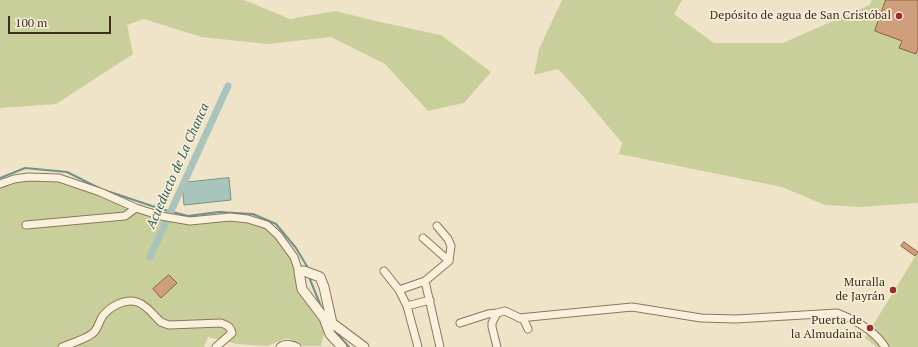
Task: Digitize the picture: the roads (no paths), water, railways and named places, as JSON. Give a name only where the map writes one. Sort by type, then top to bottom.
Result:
[{"type":"street","points":[[0,184],[28,177],[59,178],[100,192],[136,208],[161,216],[190,221],[230,217],[248,219],[267,225],[278,235],[294,256],[302,271],[302,289],[324,318],[330,334],[342,347]]},
{"type":"street","points":[[26,226],[125,216],[136,208]]},
{"type":"street","points":[[399,290],[425,281],[449,261],[451,246],[437,226]]},
{"type":"street","points":[[423,238],[449,261]]},
{"type":"street","points":[[302,271],[320,277],[332,323],[364,347]]},
{"type":"street","points":[[384,271],[399,290],[407,306],[418,347]]},
{"type":"street","points":[[425,281],[440,347]]},
{"type":"street","points":[[407,306],[430,300]]},
{"type":"street","points":[[62,347],[92,334],[98,327],[102,318],[116,305],[126,301],[136,301],[143,304],[161,322],[169,326],[221,324],[228,326],[232,333],[216,347]]},
{"type":"street","points":[[520,318],[632,307],[700,318],[736,319],[837,313],[848,317],[870,331],[885,347]]},
{"type":"street","points":[[460,323],[488,314],[505,311],[524,320],[528,329]]},
{"type":"street","points":[[497,313],[492,323],[492,327],[498,347]]},
{"type":"street","points":[[280,347],[290,344],[297,347]]},
{"type":"water","points":[[229,178],[231,200],[184,205],[182,183]]},
{"type":"waterway","name":"Acueducto de La Chanca","points":[[150,257],[228,86]]},
{"type":"waterway","points":[[0,178],[25,168],[67,172],[101,189],[161,209],[188,216],[219,212],[253,214],[276,224],[296,248],[308,268]]},
{"type":"waterway","points":[[309,277],[322,309]]},
{"type":"waterway","points":[[332,328],[349,347]]},
{"type":"place","name":"Depósito de agua de San Cristóbal","points":[[899,16]]},
{"type":"place","name":"Muralla de Jayrán","points":[[893,290]]},
{"type":"place","name":"Puerta de la Almudaina","points":[[870,328]]}]
